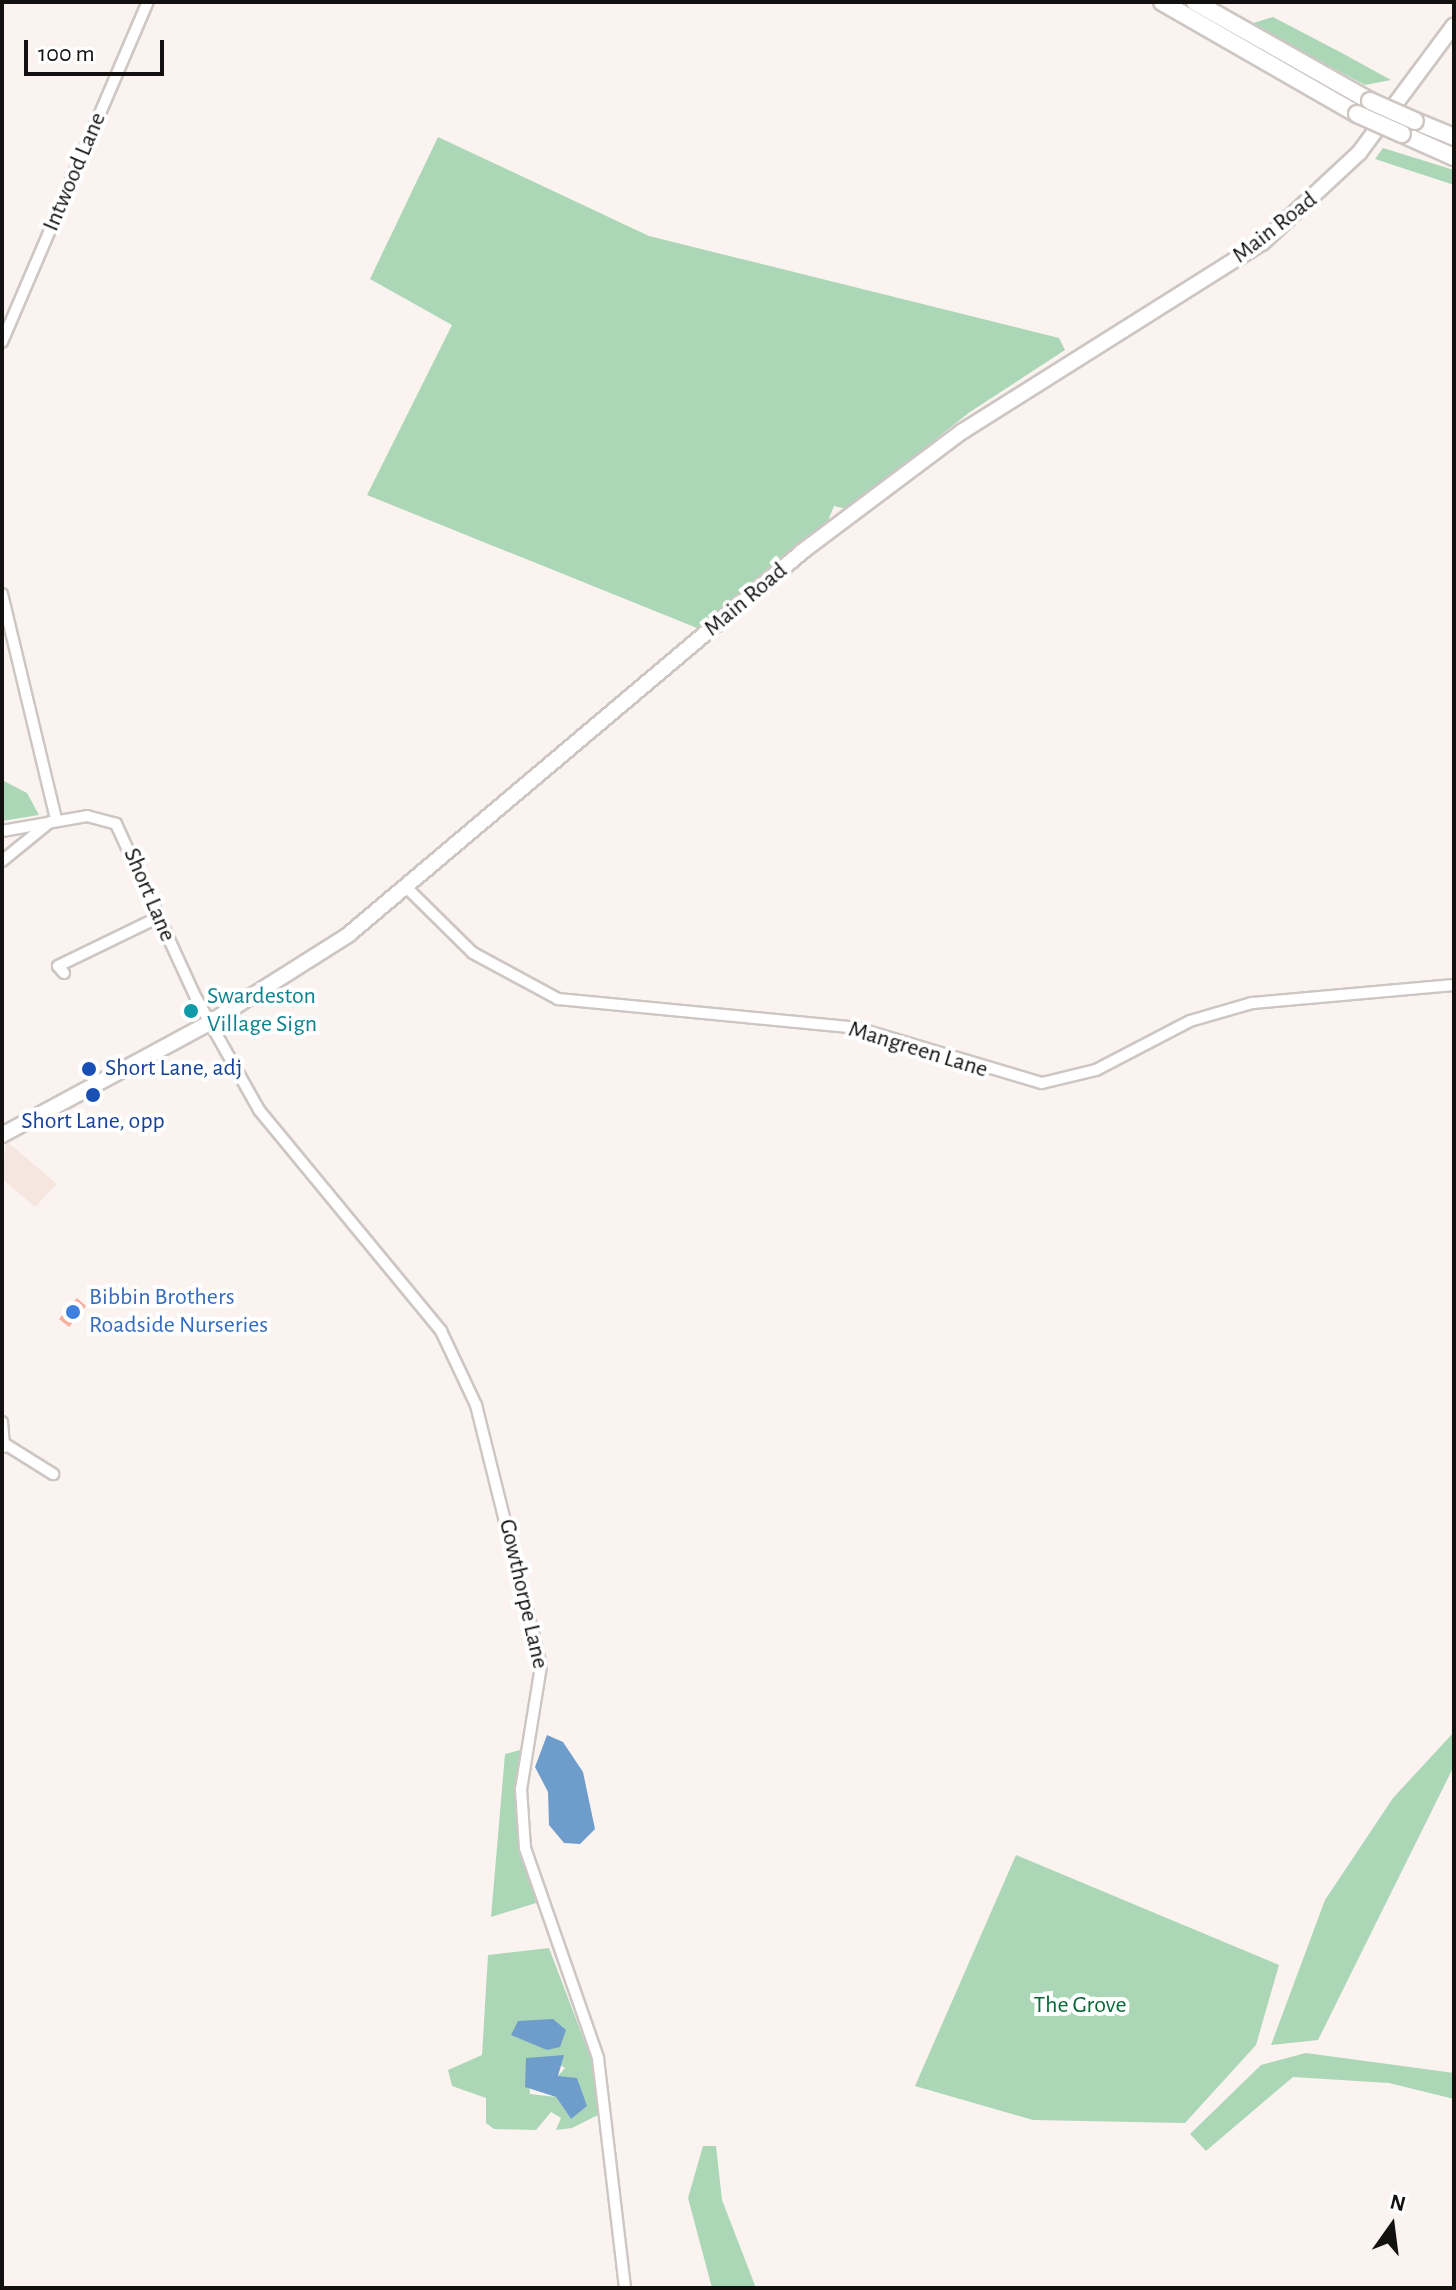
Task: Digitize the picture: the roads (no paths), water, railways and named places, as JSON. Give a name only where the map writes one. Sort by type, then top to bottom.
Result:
[{"type":"highway","points":[[1162,2],[1357,114],[1454,157]]},
{"type":"highway","points":[[1195,2],[1370,101],[1454,137]]},
{"type":"main road","name":"Main Road","points":[[2,1135],[209,1023],[348,935],[803,551],[927,458],[1282,228],[1386,120],[1454,25]]},
{"type":"street","name":"Intwood Lane","points":[[2,342],[148,2]]},
{"type":"street","points":[[2,594],[53,820],[2,861]]},
{"type":"street","name":"Short Lane","points":[[2,831],[53,820],[98,816],[116,824],[157,918],[209,1023]]},
{"type":"street","name":"Mangreen Lane","points":[[405,886],[473,953],[558,999],[857,1028],[1042,1083],[1096,1070],[1190,1021],[1252,1003],[1454,985]]},
{"type":"street","points":[[57,967],[157,918]]},
{"type":"street","name":"Gowthorpe Lane","points":[[209,1023],[275,1136],[441,1331],[476,1405],[541,1666],[521,1789],[525,1848],[604,2085],[625,2288]]},
{"type":"street","points":[[2,1422],[4,1447],[53,1474]]},
{"type":"water","points":[[547,1735],[563,1742],[583,1772],[595,1829],[580,1844],[564,1843],[549,1825],[548,1792],[535,1767]]},
{"type":"water","points":[[553,2019],[566,2030],[560,2047],[547,2050],[511,2035],[518,2021]]},
{"type":"water","points":[[564,2055],[558,2076],[577,2078],[587,2106],[571,2119],[556,2097],[525,2087],[526,2058]]},
{"type":"place","name":"Swardeston Village Sign","points":[[191,1011]]},
{"type":"place","name":"Short Lane, adj","points":[[89,1069]]},
{"type":"place","name":"Short Lane, opp","points":[[93,1095]]},
{"type":"place","name":"Bibbin Brothers Roadside Nurseries","points":[[73,1312]]},
{"type":"park label","name":"The Grove","points":[[1080,2006]]}]
